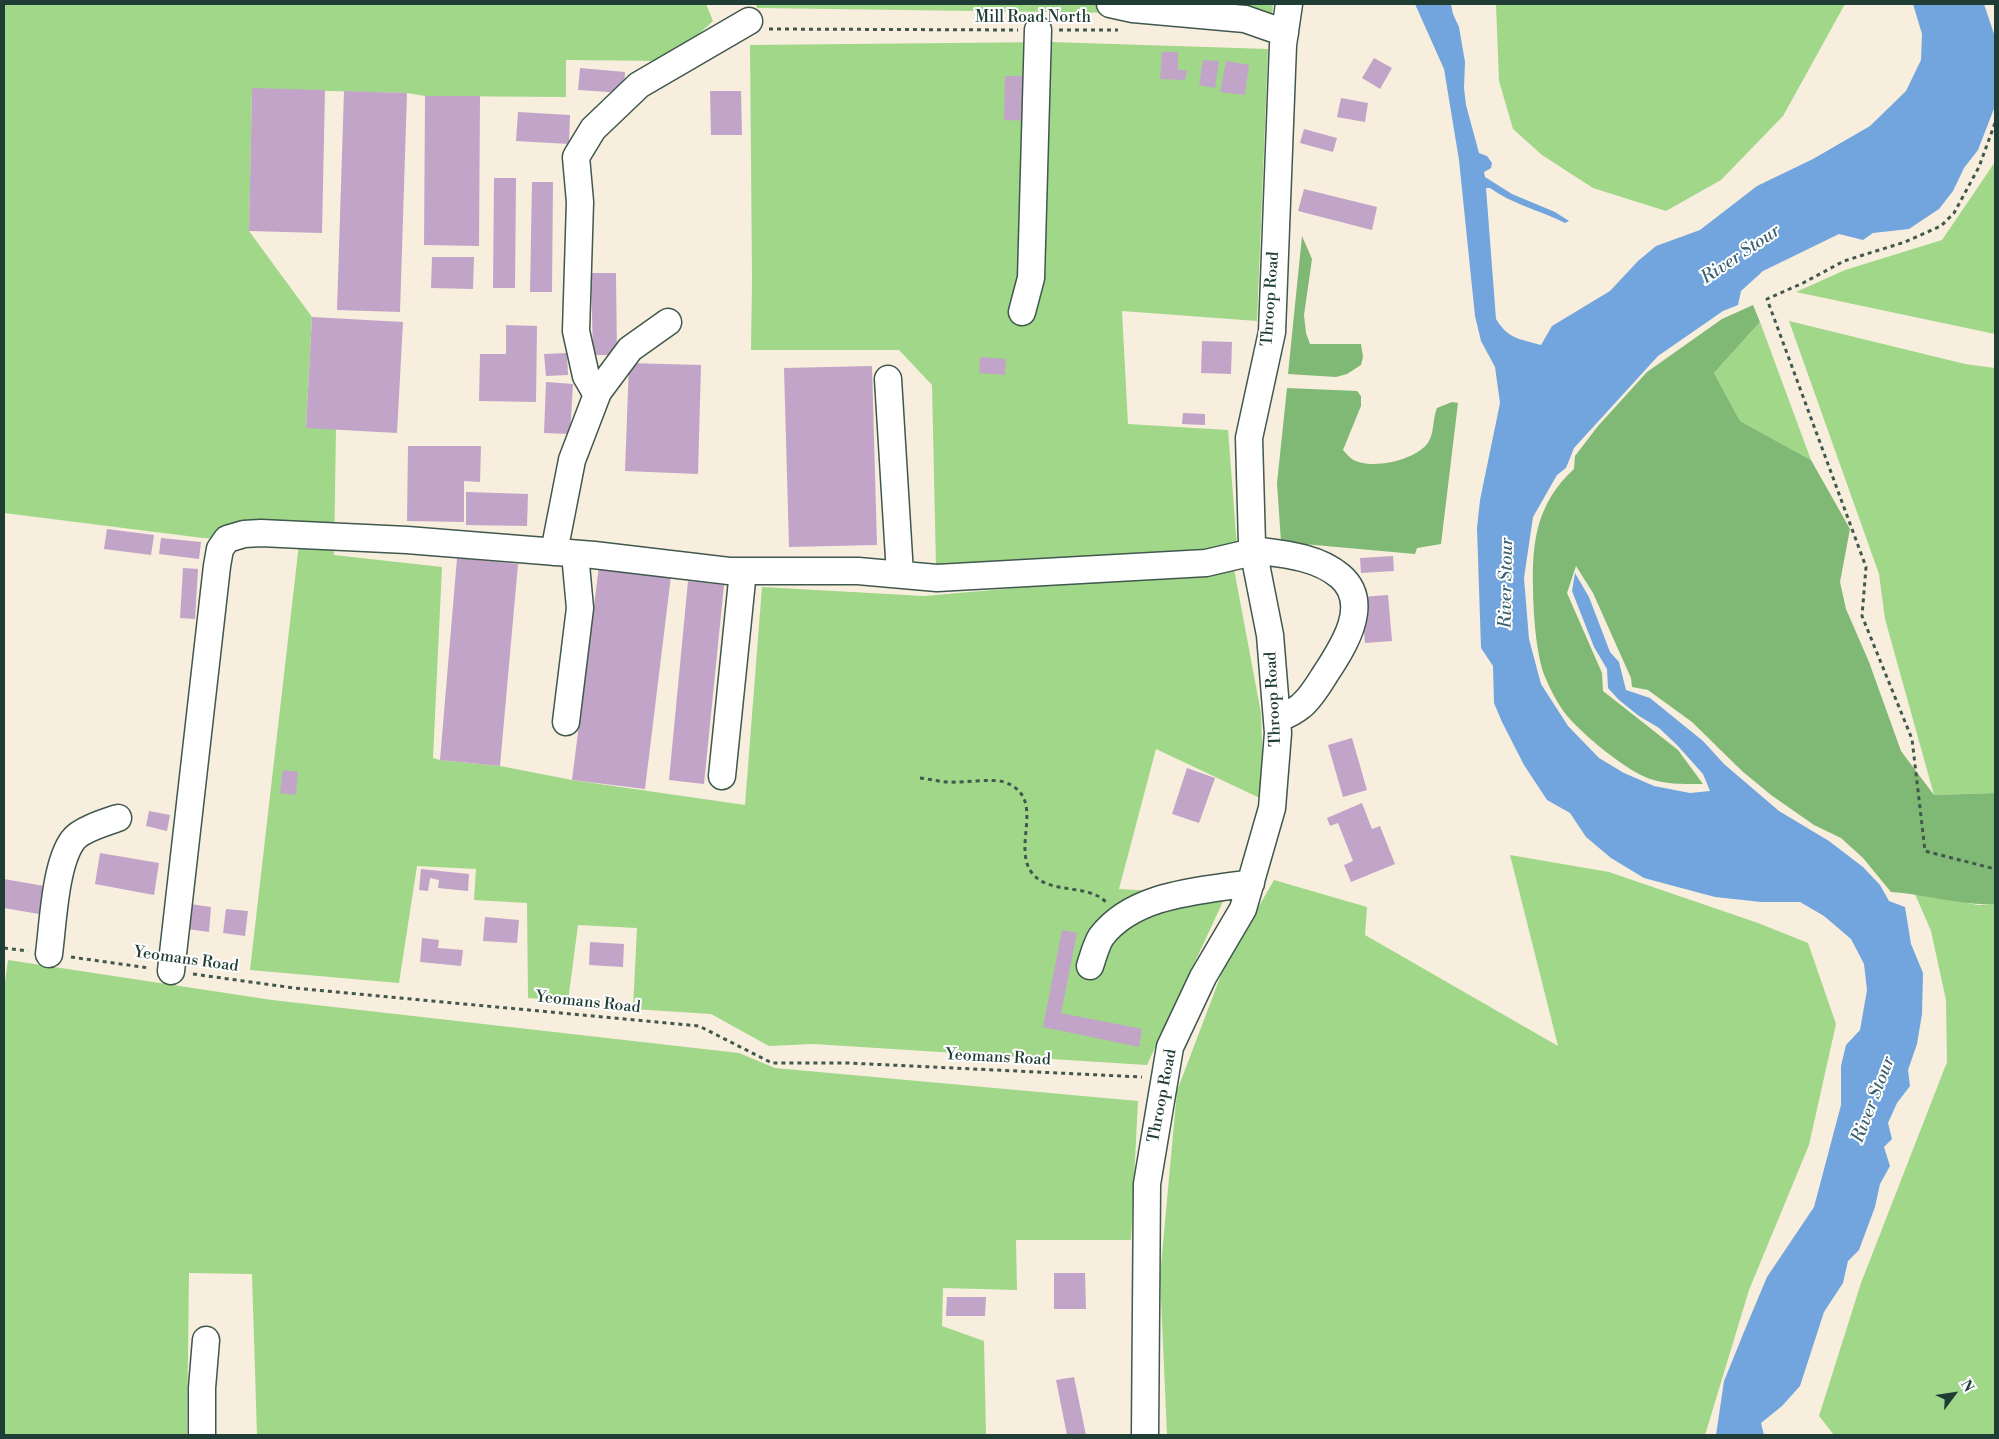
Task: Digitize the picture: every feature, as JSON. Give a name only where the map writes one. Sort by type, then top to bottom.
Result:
[{"type":"street","points":[[1110,4],[1133,9],[1245,19],[1284,34]]},
{"type":"street","name":"Throop Road","points":[[1145,1435],[1147,1184],[1170,1047],[1203,976],[1243,910],[1272,808],[1278,733],[1270,635],[1253,551],[1249,438],[1272,332],[1284,34],[1289,4]]},
{"type":"street","points":[[597,395],[586,376],[576,331],[580,202],[576,157],[593,129],[639,85],[749,21]]},
{"type":"street","points":[[1022,312],[1031,278],[1038,30]]},
{"type":"street","points":[[566,722],[580,608],[565,553],[572,460],[597,395],[630,349],[668,322]]},
{"type":"street","points":[[888,379],[900,574]]},
{"type":"street","points":[[170,971],[217,566],[220,549],[227,538],[244,534],[300,534],[407,540],[565,553],[729,571],[858,571],[937,578],[1206,563],[1253,551],[1295,556],[1319,564],[1340,576],[1352,592],[1354,609],[1352,624],[1347,638],[1336,658],[1305,702],[1300,707],[1277,719]]},
{"type":"street","points":[[722,776],[743,571]]},
{"type":"street","points":[[49,954],[59,878],[73,838],[103,823],[118,818]]},
{"type":"street","points":[[1090,966],[1100,939],[1117,919],[1136,908],[1196,890],[1251,883]]},
{"type":"street","points":[[202,1435],[202,1388],[206,1340]]},
{"type":"path","name":"Mill Road North","points":[[749,21],[764,29],[1123,30]]},
{"type":"path","points":[[1995,123],[1979,167],[1954,213],[1941,226],[1905,242],[1844,261],[1803,283],[1767,299],[1866,567],[1862,616],[1912,739],[1925,851],[1995,869]]},
{"type":"path","points":[[920,778],[951,782],[1002,781],[1015,788],[1023,797],[1027,806],[1026,860],[1032,873],[1040,880],[1051,884],[1101,897],[1117,919]]},
{"type":"path","name":"Yeomans Road","points":[[4,948],[294,988],[699,1026],[772,1063],[858,1064],[1164,1078]]},
{"type":"green space","points":[[4,4],[706,4],[713,21],[669,61],[566,60],[566,97],[425,96],[407,93],[252,89],[249,231],[312,317],[306,427],[336,429],[334,555],[442,567],[433,758],[500,766],[572,780],[745,805],[762,587],[924,596],[1234,569],[1261,713],[1264,800],[1156,749],[1119,889],[1226,895],[1147,1065],[813,1044],[769,1046],[711,1014],[633,1009],[637,928],[578,925],[568,1001],[528,998],[527,903],[474,900],[476,869],[417,866],[399,983],[250,970],[299,544],[203,538],[4,513]]},
{"type":"green space","points":[[756,4],[1273,4],[1272,15],[757,8]]},
{"type":"green space","points":[[1496,4],[1845,4],[1783,116],[1721,180],[1666,211],[1593,188],[1542,155],[1513,129],[1499,81]]},
{"type":"green space","points":[[1052,42],[1268,49],[1257,321],[1122,311],[1128,424],[1228,430],[1237,547],[936,567],[932,385],[899,350],[751,350],[750,45]]},
{"type":"green space","points":[[1995,162],[1995,334],[1796,292],[1845,270],[1942,240]]},
{"type":"green space","points":[[1302,236],[1312,259],[1304,315],[1306,333],[1310,344],[1361,344],[1363,357],[1361,365],[1347,374],[1336,377],[1288,374]]},
{"type":"green space","points":[[1753,305],[1760,322],[1714,373],[1740,421],[1811,460],[1850,529],[1840,582],[1846,609],[1869,662],[1901,751],[1934,795],[1995,793],[1995,904],[1956,902],[1891,892],[1863,858],[1841,838],[1814,825],[1771,795],[1742,771],[1692,722],[1648,690],[1632,687],[1631,678],[1593,593],[1576,566],[1567,593],[1602,673],[1603,691],[1678,750],[1703,784],[1657,781],[1643,776],[1624,765],[1594,742],[1569,718],[1556,699],[1546,679],[1540,659],[1536,634],[1533,569],[1536,537],[1545,508],[1552,495],[1574,469],[1575,456],[1598,426],[1647,372],[1722,319]]},
{"type":"green space","points":[[1789,321],[1965,364],[1995,368],[1995,793],[1934,795],[1885,619],[1879,574]]},
{"type":"green space","points":[[1760,322],[1811,460],[1740,421],[1714,373]]},
{"type":"green space","points":[[1287,388],[1357,391],[1361,396],[1361,406],[1343,450],[1352,459],[1371,464],[1394,461],[1417,453],[1430,439],[1437,408],[1452,402],[1458,403],[1441,544],[1417,548],[1415,554],[1281,542],[1277,483]]},
{"type":"green space","points":[[1510,855],[1609,872],[1758,923],[1808,943],[1836,1024],[1809,1145],[1749,1290],[1705,1435],[1167,1435],[1160,1276],[1177,1091],[1224,967],[1274,880],[1367,907],[1365,935],[1558,1046]]},
{"type":"green space","points":[[1915,894],[1978,905],[1995,904],[1995,1435],[1834,1435],[1819,1416],[1861,1283],[1947,1062],[1946,1000],[1931,931]]},
{"type":"green space","points":[[8,960],[272,1000],[739,1053],[775,1068],[1138,1101],[1131,1240],[1016,1240],[1017,1290],[943,1288],[942,1326],[984,1341],[986,1435],[257,1435],[252,1274],[189,1273],[187,1435],[4,1435],[4,989]]},
{"type":"water","name":"River Stour","points":[[1415,4],[1451,4],[1459,27],[1465,62],[1464,88],[1466,105],[1479,153],[1487,156],[1492,163],[1491,168],[1484,172],[1485,177],[1512,194],[1555,212],[1569,221],[1565,223],[1508,199],[1490,188],[1486,188],[1496,319],[1505,331],[1515,337],[1541,345],[1552,326],[1610,291],[1638,261],[1656,246],[1700,230],[1757,186],[1813,159],[1870,126],[1906,91],[1921,60],[1922,34],[1913,4],[1984,4],[1995,37],[1995,106],[1978,150],[1964,168],[1953,191],[1939,209],[1909,229],[1873,233],[1863,240],[1839,234],[1763,271],[1741,291],[1738,305],[1723,311],[1658,356],[1574,448],[1566,468],[1557,475],[1533,517],[1524,578],[1529,639],[1541,684],[1568,726],[1599,758],[1624,773],[1654,786],[1690,793],[1710,791],[1703,774],[1677,745],[1659,728],[1639,716],[1619,700],[1608,688],[1607,669],[1594,647],[1572,591],[1575,573],[1589,597],[1610,652],[1619,662],[1626,690],[1650,698],[1703,741],[1724,764],[1779,811],[1829,841],[1863,867],[1880,885],[1889,901],[1905,907],[1911,944],[1923,973],[1922,1014],[1917,1044],[1908,1070],[1910,1086],[1897,1103],[1888,1123],[1892,1139],[1884,1147],[1890,1166],[1880,1184],[1875,1207],[1859,1250],[1848,1261],[1843,1283],[1824,1312],[1800,1386],[1782,1406],[1761,1423],[1764,1435],[1716,1435],[1724,1381],[1767,1277],[1814,1207],[1841,1105],[1841,1066],[1846,1045],[1860,1030],[1867,990],[1864,964],[1851,939],[1824,916],[1800,902],[1761,902],[1715,897],[1644,878],[1611,858],[1586,837],[1570,813],[1547,800],[1524,765],[1502,722],[1494,703],[1493,666],[1481,648],[1477,528],[1480,500],[1500,403],[1495,367],[1481,341],[1475,316],[1459,160],[1444,69]]},
{"type":"building","points":[[1162,52],[1178,52],[1178,70],[1187,70],[1185,80],[1160,79]]},
{"type":"building","points":[[1374,58],[1392,68],[1380,89],[1362,78]]},
{"type":"building","points":[[1203,60],[1219,61],[1215,88],[1199,85]]},
{"type":"building","points":[[1226,61],[1249,65],[1245,95],[1220,92]]},
{"type":"building","points":[[580,68],[625,72],[624,93],[578,90]]},
{"type":"building","points":[[1005,76],[1032,76],[1032,121],[1004,120]]},
{"type":"building","points":[[252,88],[325,90],[322,233],[249,231]]},
{"type":"building","points":[[344,91],[407,93],[400,312],[337,310]]},
{"type":"building","points":[[710,91],[741,91],[742,135],[711,135]]},
{"type":"building","points":[[425,96],[480,96],[479,246],[424,245]]},
{"type":"building","points":[[1341,98],[1368,103],[1365,122],[1337,117]]},
{"type":"building","points":[[518,112],[570,115],[569,144],[516,141]]},
{"type":"building","points":[[1304,129],[1337,138],[1333,152],[1300,143]]},
{"type":"building","points":[[494,178],[516,178],[515,288],[493,288]]},
{"type":"building","points":[[532,182],[553,182],[552,292],[530,292]]},
{"type":"building","points":[[1304,189],[1377,207],[1372,230],[1298,211]]},
{"type":"building","points":[[432,257],[474,257],[473,289],[431,288]]},
{"type":"building","points":[[591,273],[616,273],[617,355],[593,355]]},
{"type":"building","points":[[312,317],[403,322],[397,433],[306,428]]},
{"type":"building","points":[[506,325],[537,326],[536,402],[479,401],[480,354],[506,354]]},
{"type":"building","points":[[1202,341],[1232,342],[1231,374],[1201,373]]},
{"type":"building","points":[[567,353],[568,375],[546,376],[544,354]]},
{"type":"building","points":[[980,357],[1006,359],[1005,375],[979,373]]},
{"type":"building","points":[[629,363],[701,365],[698,474],[625,471]]},
{"type":"building","points":[[872,366],[877,545],[789,547],[784,368]]},
{"type":"building","points":[[546,382],[573,384],[570,434],[544,433]]},
{"type":"building","points":[[1183,413],[1205,414],[1205,425],[1182,424]]},
{"type":"building","points":[[408,446],[481,446],[480,482],[464,481],[464,522],[407,521]]},
{"type":"building","points":[[466,492],[528,494],[527,526],[466,525]]},
{"type":"building","points":[[107,529],[154,535],[151,555],[104,549]]},
{"type":"building","points":[[161,538],[201,542],[199,559],[159,554]]},
{"type":"building","points":[[1393,556],[1394,571],[1361,573],[1360,558]]},
{"type":"building","points":[[457,558],[518,564],[500,766],[440,760]]},
{"type":"building","points":[[599,566],[671,576],[645,789],[572,780]]},
{"type":"building","points":[[183,568],[198,569],[195,619],[180,618]]},
{"type":"building","points":[[688,581],[724,585],[704,784],[669,780]]},
{"type":"building","points":[[1388,595],[1392,641],[1365,643],[1361,597]]},
{"type":"building","points":[[1352,738],[1367,790],[1343,797],[1328,745]]},
{"type":"building","points":[[1187,768],[1215,778],[1199,823],[1172,814]]},
{"type":"building","points":[[283,770],[298,772],[296,795],[280,793]]},
{"type":"building","points":[[1362,803],[1372,829],[1380,826],[1395,864],[1351,882],[1344,865],[1353,861],[1338,823],[1330,826],[1327,818]]},
{"type":"building","points":[[149,811],[170,815],[167,831],[146,826]]},
{"type":"building","points":[[100,853],[159,863],[154,895],[95,884]]},
{"type":"building","points":[[421,869],[469,874],[468,891],[438,888],[439,880],[430,878],[428,891],[419,890]]},
{"type":"building","points":[[4,879],[44,886],[39,914],[4,908]]},
{"type":"building","points":[[190,904],[211,907],[209,932],[187,929]]},
{"type":"building","points":[[226,909],[248,911],[245,936],[223,933]]},
{"type":"building","points":[[485,917],[519,920],[517,943],[483,941]]},
{"type":"building","points":[[1062,930],[1077,933],[1061,1013],[1142,1029],[1139,1047],[1043,1027]]},
{"type":"building","points":[[422,938],[439,940],[438,948],[463,950],[461,966],[420,962]]},
{"type":"building","points":[[590,942],[624,944],[623,967],[589,965]]},
{"type":"building","points":[[1054,1273],[1085,1273],[1086,1309],[1054,1309]]},
{"type":"building","points":[[947,1297],[986,1297],[985,1316],[946,1316]]},
{"type":"building","points":[[1074,1377],[1086,1435],[1067,1435],[1056,1380]]}]
